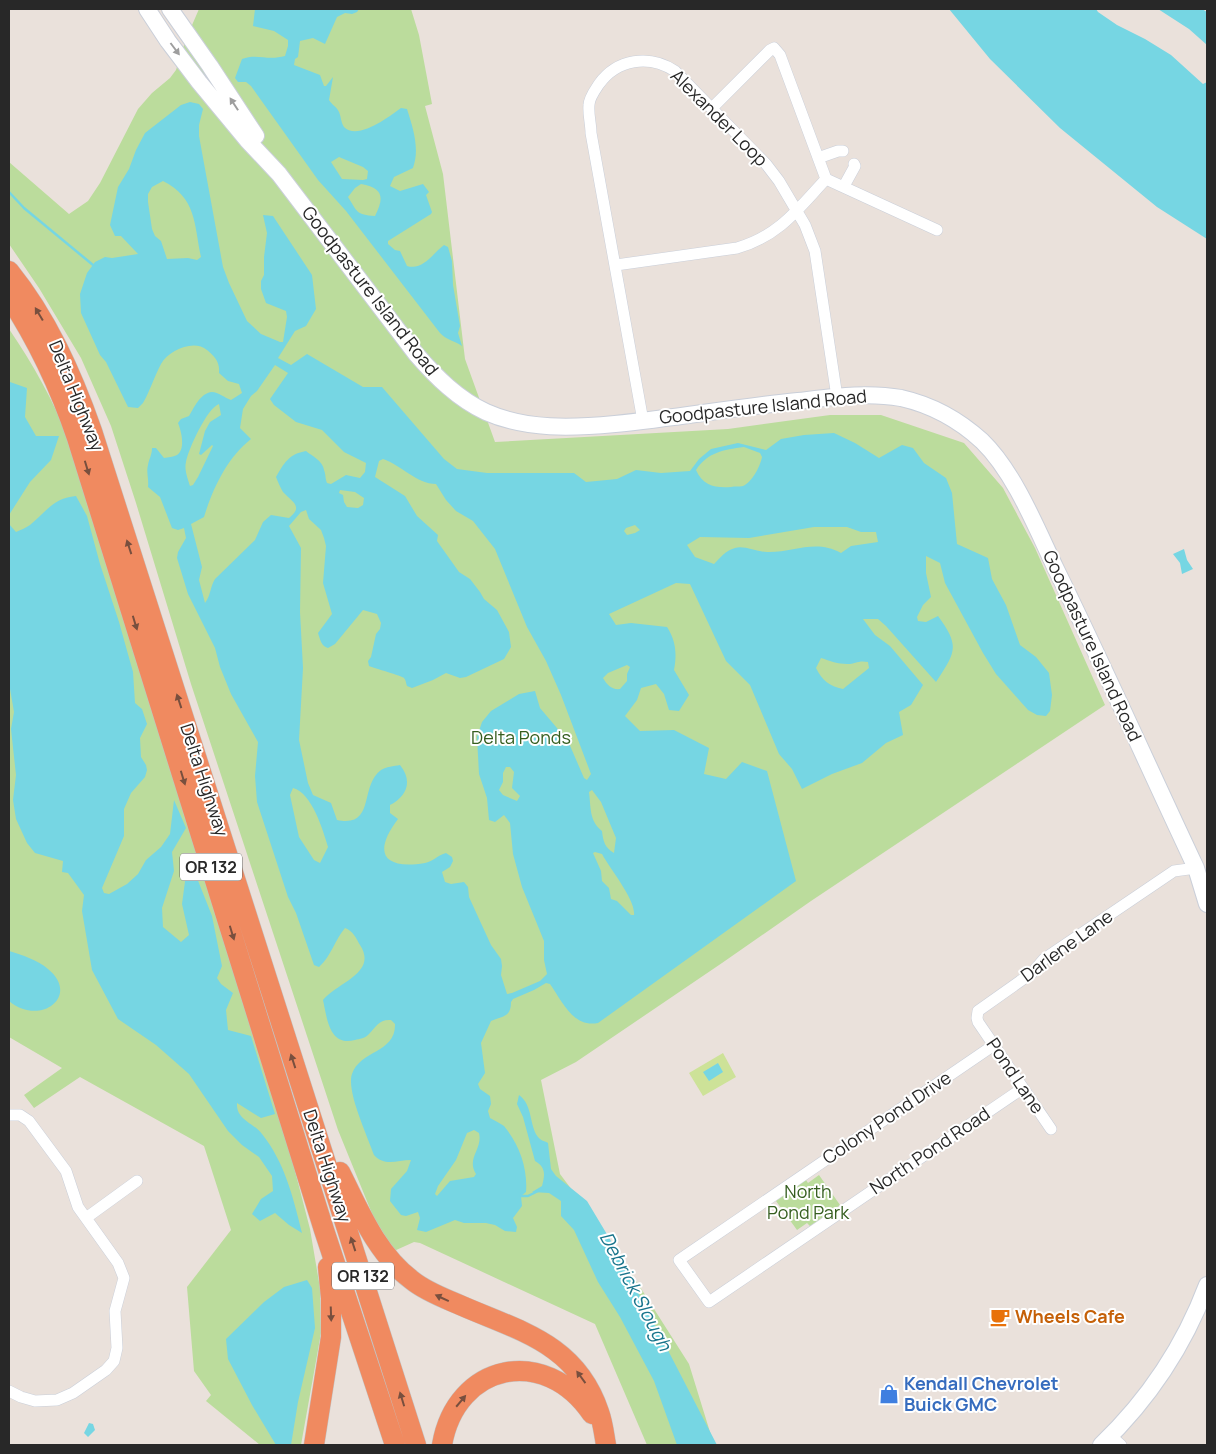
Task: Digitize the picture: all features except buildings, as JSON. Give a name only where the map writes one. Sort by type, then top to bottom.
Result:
[{"type":"highway","name":"Delta Highway","points":[[9,271],[33,304],[48,330],[71,374],[86,412],[416,1445]]},
{"type":"highway","name":"Delta Highway","points":[[9,297],[42,352],[57,384],[77,438],[324,1230],[394,1445]]},
{"type":"highway","points":[[308,1107],[360,1211],[379,1245],[395,1265],[414,1282],[442,1298],[527,1333],[548,1344],[558,1352],[574,1368],[590,1390],[599,1410],[606,1442]]},
{"type":"highway","points":[[314,1445],[331,1337],[331,1298],[324,1230]]},
{"type":"highway","points":[[442,1445],[445,1429],[452,1413],[468,1393],[479,1383],[496,1375],[524,1370],[555,1378],[571,1389],[590,1411],[606,1442]]},
{"type":"main road","name":"Goodpasture Island Road","points":[[147,9],[199,82],[247,140],[279,174]]},
{"type":"main road","name":"Goodpasture Island Road","points":[[170,9],[210,66],[279,174],[416,354],[438,378],[472,404],[500,417],[518,422],[548,426],[597,426],[760,405],[876,395],[900,398],[934,408],[963,426],[982,442],[991,452],[1024,504],[1072,602],[1196,868],[1207,904]]},
{"type":"main road","points":[[1111,1442],[1138,1407],[1172,1357],[1190,1326],[1207,1285]]},
{"type":"street","points":[[712,108],[774,48],[780,55],[826,179],[937,230]]},
{"type":"street","name":"Alexander Loop","points":[[643,421],[591,133],[589,105],[595,90],[603,78],[620,66],[630,62],[651,61],[660,63],[675,71],[766,164],[797,211],[811,237],[815,251],[836,397]]},
{"type":"street","points":[[818,158],[838,150],[843,151]]},
{"type":"street","points":[[844,186],[855,166],[854,164]]},
{"type":"street","points":[[616,265],[744,246],[782,226],[826,179]]},
{"type":"street","name":"Darlene Lane","points":[[978,1022],[976,1014],[980,1008],[1033,972],[1044,959],[1174,871],[1196,868]]},
{"type":"street","name":"Pond Lane","points":[[978,1022],[1051,1129]]},
{"type":"street","name":"Colony Pond Drive","points":[[695,1282],[679,1260],[994,1046]]},
{"type":"street","name":"North Pond Road","points":[[695,1282],[709,1302],[1023,1088]]},
{"type":"street","points":[[9,1116],[20,1115],[29,1121],[37,1131],[68,1174],[76,1203],[123,1272],[123,1283],[115,1311],[118,1342],[114,1361],[106,1370],[82,1388],[56,1400],[35,1401],[9,1391]]},
{"type":"street","points":[[86,1218],[137,1181]]},
{"type":"green space","name":"Delta Ponds","points":[[199,9],[411,9],[419,35],[432,104],[425,106],[443,174],[465,359],[495,442],[728,429],[830,415],[881,415],[964,443],[1003,488],[1035,548],[1105,705],[811,901],[576,1062],[541,1080],[560,1174],[614,1246],[689,1364],[714,1445],[647,1445],[595,1324],[420,1243],[414,1242],[394,1251],[373,1216],[338,1130],[191,684],[111,426],[81,358],[39,288],[9,244],[9,162],[69,214],[88,201],[100,183],[138,109],[176,70],[186,39]]},
{"type":"green space","points":[[9,329],[42,383],[69,440],[281,1117],[310,1229],[320,1288],[321,1333],[301,1445],[260,1445],[206,1401],[211,1395],[194,1371],[187,1287],[231,1230],[204,1146],[80,1077],[34,1108],[24,1095],[62,1068],[9,1037]]},
{"type":"green space","points":[[723,1053],[736,1077],[703,1096],[689,1073]]},
{"type":"green space","name":"North Pond Park","points":[[819,1175],[840,1205],[810,1226],[807,1223],[797,1230],[776,1201],[806,1180],[808,1183]]},
{"type":"water","points":[[255,9],[359,9],[352,14],[345,13],[337,17],[325,44],[313,38],[300,41],[298,57],[295,59],[294,65],[320,75],[324,86],[333,77],[329,100],[338,110],[344,127],[350,131],[374,126],[401,108],[407,109],[415,138],[415,161],[413,168],[394,177],[390,186],[400,191],[423,184],[429,192],[426,195],[432,212],[388,241],[388,244],[395,250],[400,251],[407,266],[413,267],[423,264],[444,245],[448,247],[452,261],[453,285],[460,326],[458,333],[462,346],[440,333],[346,211],[318,180],[251,86],[246,82],[238,82],[235,78],[242,59],[247,57],[273,58],[285,56],[288,40],[274,31],[253,26]],"holes":[[[339,157],[363,167],[368,171],[367,179],[342,179],[331,162]],[[361,184],[374,188],[380,195],[380,204],[375,216],[360,213],[355,209],[348,197]]]},
{"type":"water","points":[[949,9],[1096,9],[1117,25],[1171,55],[1203,84],[1207,82],[1207,239],[1157,207],[1060,128],[990,59]]},
{"type":"water","points":[[1158,9],[1202,9],[1207,12],[1207,45],[1189,29]]},
{"type":"water","points":[[190,102],[199,104],[203,109],[199,125],[199,136],[223,267],[247,321],[261,334],[283,342],[287,317],[286,311],[266,303],[261,289],[267,233],[263,215],[273,216],[312,275],[316,309],[306,326],[295,331],[278,358],[291,365],[307,354],[363,387],[382,387],[444,459],[457,469],[487,473],[574,473],[586,482],[617,479],[636,470],[661,473],[690,471],[699,459],[711,449],[738,443],[766,450],[781,439],[804,435],[834,433],[879,458],[902,445],[913,448],[924,463],[946,478],[952,493],[957,544],[988,558],[992,579],[1006,605],[1020,645],[1036,657],[1049,673],[1052,695],[1050,711],[1046,716],[1037,715],[1028,710],[996,674],[945,583],[940,563],[926,556],[926,573],[931,597],[923,605],[917,617],[918,621],[926,622],[938,616],[945,626],[950,635],[953,649],[948,663],[936,682],[878,619],[863,619],[875,635],[890,646],[923,685],[911,705],[899,712],[903,735],[886,743],[862,763],[832,774],[802,789],[792,769],[779,754],[750,685],[726,661],[690,584],[676,583],[609,614],[616,625],[631,623],[667,627],[675,648],[674,670],[689,695],[679,711],[669,710],[664,694],[656,684],[641,688],[637,700],[625,716],[640,731],[674,730],[709,748],[704,774],[726,779],[742,762],[767,771],[796,881],[598,1023],[589,1023],[575,1017],[569,1012],[550,984],[546,983],[513,999],[508,1013],[491,1021],[481,1043],[485,1073],[478,1084],[480,1089],[490,1096],[491,1104],[488,1111],[490,1118],[504,1126],[518,1148],[524,1165],[526,1192],[521,1196],[522,1206],[513,1218],[517,1227],[516,1232],[505,1231],[495,1225],[486,1223],[464,1223],[455,1220],[426,1232],[417,1230],[420,1218],[418,1212],[406,1216],[401,1215],[390,1201],[391,1189],[407,1171],[411,1160],[387,1162],[378,1159],[374,1155],[355,1102],[351,1082],[356,1066],[390,1041],[394,1033],[395,1024],[391,1020],[383,1021],[366,1036],[346,1041],[335,1035],[331,1029],[323,1000],[360,970],[364,963],[364,955],[354,935],[345,928],[319,967],[314,965],[296,913],[288,897],[257,802],[255,776],[258,742],[231,694],[220,667],[215,648],[188,594],[177,558],[178,552],[186,538],[184,528],[178,530],[172,528],[160,497],[148,487],[147,468],[152,448],[156,448],[164,458],[177,455],[182,444],[178,423],[181,419],[189,416],[198,401],[208,393],[217,393],[231,400],[242,393],[239,384],[228,381],[219,373],[219,366],[216,360],[207,350],[202,347],[189,346],[170,354],[165,359],[148,394],[138,408],[128,407],[106,362],[100,355],[81,313],[80,294],[87,273],[95,262],[105,257],[112,258],[138,254],[121,236],[115,236],[110,225],[118,187],[129,169],[145,133],[181,105]],"holes":[[[163,181],[182,196],[192,213],[201,257],[197,260],[188,258],[167,259],[161,241],[155,236],[152,229],[148,194],[152,187]],[[275,365],[288,373],[270,399],[274,405],[296,422],[322,430],[344,452],[366,463],[365,472],[360,478],[346,475],[331,484],[327,483],[322,464],[306,451],[291,457],[276,477],[283,492],[295,504],[296,510],[289,518],[271,515],[263,522],[255,540],[215,579],[205,603],[199,580],[202,567],[191,524],[204,517],[212,495],[228,464],[251,439],[240,428],[243,409]],[[219,404],[221,415],[210,422],[205,431],[199,454],[201,455],[213,446],[198,477],[193,485],[190,486],[186,462],[190,448],[204,421],[214,407]],[[744,447],[760,453],[762,457],[755,474],[743,486],[725,487],[710,485],[702,480],[696,470],[706,459],[723,451]],[[383,459],[422,481],[436,484],[446,500],[456,511],[473,521],[495,549],[527,627],[546,661],[561,695],[591,774],[587,780],[584,778],[568,741],[540,708],[535,691],[519,694],[491,711],[482,722],[477,737],[479,774],[487,798],[489,820],[495,822],[504,815],[510,823],[513,854],[522,887],[544,941],[544,960],[547,974],[540,981],[512,993],[507,994],[501,975],[501,959],[491,945],[469,897],[468,887],[464,882],[451,884],[445,882],[442,872],[450,867],[453,861],[452,857],[446,853],[428,862],[399,864],[391,861],[386,856],[384,849],[386,841],[398,819],[390,813],[390,805],[404,793],[407,782],[400,765],[383,769],[374,777],[362,812],[357,818],[349,821],[337,820],[331,803],[313,795],[308,783],[299,740],[303,668],[300,612],[301,548],[289,526],[301,512],[306,510],[309,519],[321,530],[326,546],[323,583],[332,614],[318,633],[324,646],[328,648],[335,644],[363,610],[377,614],[381,623],[380,629],[376,634],[371,657],[368,661],[369,666],[402,677],[405,679],[407,686],[412,688],[446,673],[460,678],[466,677],[504,659],[511,647],[509,632],[497,610],[484,599],[470,579],[459,572],[437,541],[438,535],[417,516],[405,496],[375,477],[379,461]],[[340,490],[355,492],[364,498],[363,505],[358,508],[347,507],[343,495],[339,493]],[[635,525],[640,530],[627,535],[624,531],[626,528]],[[814,527],[847,527],[861,532],[876,532],[878,542],[851,546],[841,553],[823,547],[805,547],[769,552],[739,547],[726,553],[714,564],[695,557],[687,545],[700,537],[749,538]],[[821,658],[844,664],[868,662],[869,668],[843,689],[826,682],[816,668]],[[627,665],[630,667],[627,681],[620,689],[612,688],[603,678],[608,673]],[[506,767],[510,767],[514,772],[512,788],[520,796],[517,801],[503,795],[499,790],[503,782],[503,773]],[[293,788],[300,791],[311,804],[320,822],[328,847],[320,863],[314,860],[299,837],[290,795]],[[592,790],[601,802],[616,838],[614,853],[604,841],[602,831],[595,823],[591,813],[589,792]],[[595,852],[602,854],[622,884],[631,901],[634,915],[631,915],[617,901],[611,899],[609,888],[602,881],[601,871],[593,853]],[[474,1130],[479,1133],[480,1139],[473,1163],[476,1174],[474,1177],[450,1181],[437,1196],[435,1194],[438,1186],[456,1160],[467,1133]]]},
{"type":"water","points":[[10,382],[27,388],[25,417],[36,436],[59,436],[51,460],[30,482],[9,515],[9,393]]},
{"type":"water","points":[[76,496],[87,516],[119,622],[133,672],[135,703],[142,709],[147,724],[140,738],[141,757],[147,770],[145,777],[131,793],[124,809],[124,836],[102,888],[104,893],[109,894],[127,884],[138,874],[146,860],[161,847],[170,834],[174,800],[186,828],[172,852],[174,871],[162,908],[163,927],[181,942],[189,935],[182,904],[186,874],[195,873],[212,916],[222,966],[217,978],[221,984],[233,993],[226,1010],[228,1030],[251,1036],[275,1114],[261,1118],[237,1103],[237,1109],[242,1117],[262,1134],[277,1157],[291,1194],[302,1233],[275,1213],[260,1221],[252,1214],[261,1199],[273,1191],[272,1176],[259,1157],[242,1145],[228,1131],[189,1074],[156,1045],[118,1019],[92,970],[82,911],[84,895],[68,873],[62,872],[63,861],[35,853],[27,843],[16,819],[13,800],[16,775],[11,729],[14,712],[9,683],[9,524],[16,532],[30,525],[50,506],[68,497]]},
{"type":"water","points":[[1184,549],[1187,560],[1193,569],[1182,574],[1180,563],[1173,554]]},
{"type":"water","points":[[9,951],[40,963],[57,979],[60,989],[58,998],[52,1005],[33,1011],[21,1008],[9,1001]]},
{"type":"water","points":[[718,1063],[723,1072],[709,1081],[703,1072]]},
{"type":"water","points":[[519,1095],[527,1104],[533,1127],[538,1137],[548,1143],[551,1169],[556,1176],[587,1201],[614,1246],[717,1445],[677,1445],[654,1381],[620,1317],[598,1282],[574,1230],[561,1216],[561,1201],[549,1193],[532,1192],[542,1186],[544,1172],[539,1163],[535,1161],[523,1117],[517,1104]]},
{"type":"water","points":[[307,1280],[312,1288],[315,1328],[298,1402],[291,1445],[276,1445],[228,1359],[226,1339],[264,1302],[284,1287]]},
{"type":"water","points":[[89,1423],[93,1424],[95,1430],[88,1437],[84,1433]]},
{"type":"waterway","points":[[9,192],[24,208],[93,265]]},
{"type":"waterway","name":"Debrick Slough","points":[[521,1196],[528,1196],[538,1191]]},
{"type":"place","name":"Wheels Cafe","points":[[1000,1317]]},
{"type":"place","name":"Kendall Chevrolet Buick GMC","points":[[889,1394]]}]
